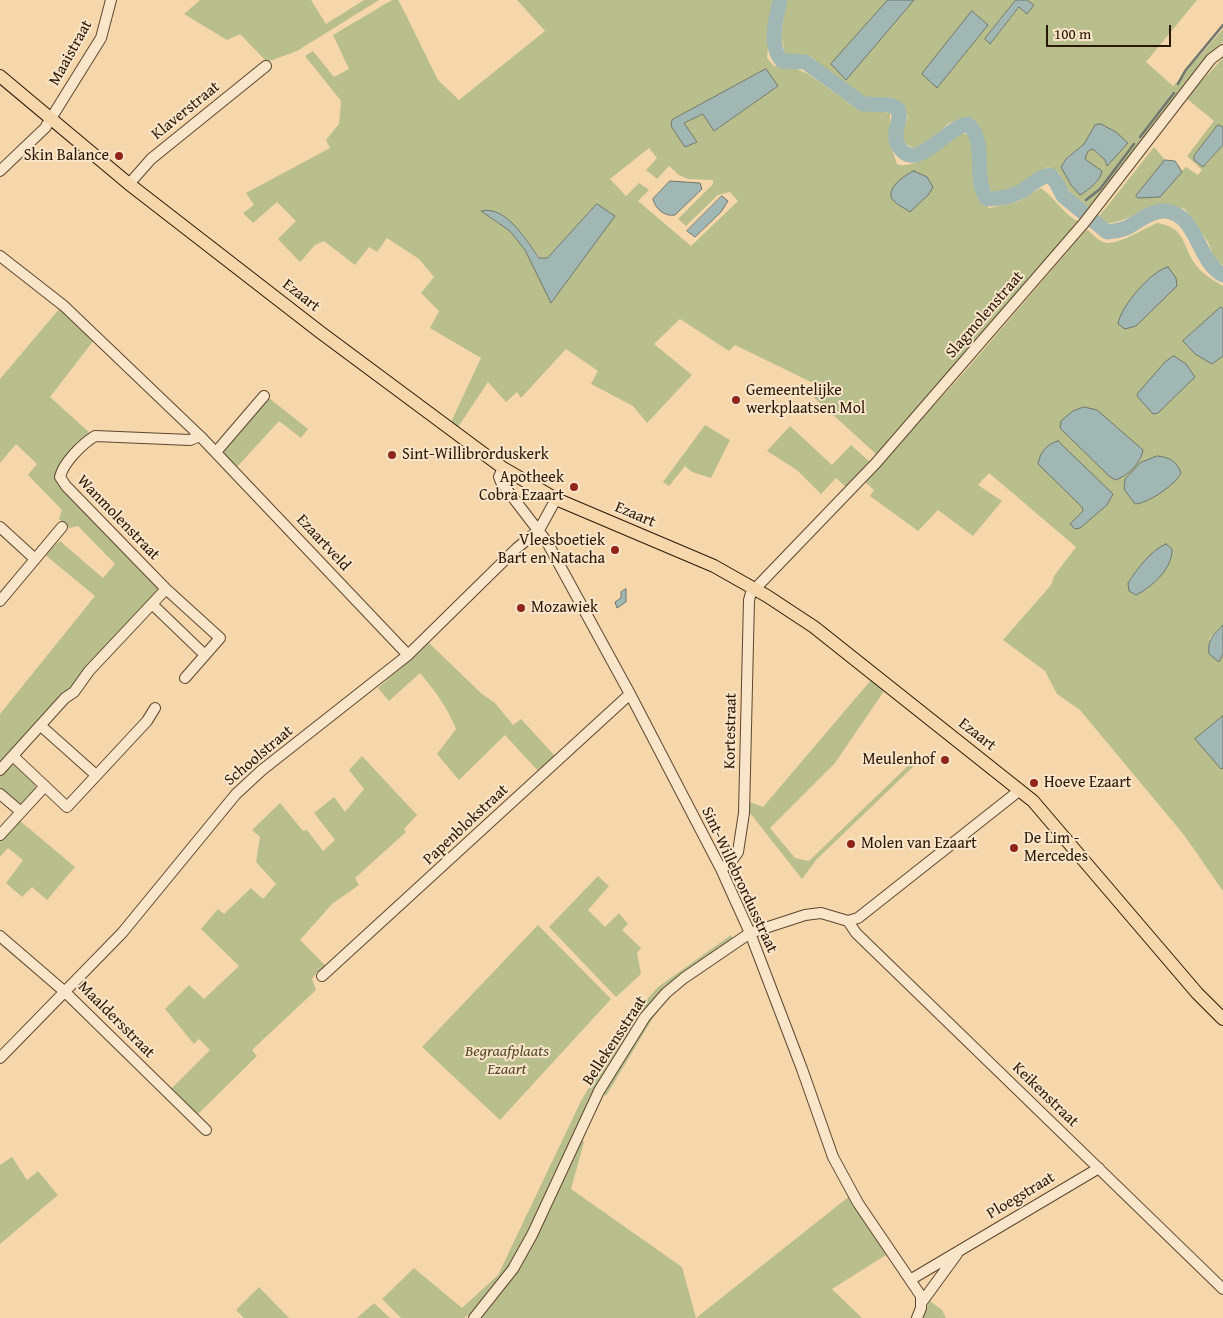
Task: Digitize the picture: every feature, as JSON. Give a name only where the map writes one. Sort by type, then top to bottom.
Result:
[{"type":"main road","name":"Ezaart","points":[[0,76],[128,184],[320,332],[503,468],[556,499],[714,566],[754,588],[814,627],[1020,790],[1063,834],[1191,986],[1223,1020]]},
{"type":"street","name":"Maaistraat","points":[[0,171],[45,128],[51,119],[101,38],[110,1]]},
{"type":"street","name":"Slagmolenstraat","points":[[754,588],[876,463],[1084,223],[1211,59],[1223,50]]},
{"type":"street","name":"Klaverstraat","points":[[128,184],[138,171],[164,148],[266,66]]},
{"type":"street","name":"Ezaartveld","points":[[0,256],[64,306],[200,436],[408,656]]},
{"type":"street","points":[[216,452],[264,396]]},
{"type":"street","name":"Wanmolenstraat","points":[[185,678],[220,638],[166,589],[66,486],[60,477],[62,470],[89,440],[100,436],[181,440],[200,436]]},
{"type":"street","name":"Sint-Willebrordusstraat","points":[[503,468],[499,477],[501,482],[539,530],[630,694],[721,868],[750,934],[802,1069],[833,1157],[858,1203],[921,1296],[922,1302]]},
{"type":"street","name":"Schoolstraat","points":[[0,1058],[122,933],[236,794],[262,770],[408,656],[517,548],[539,530],[556,499]]},
{"type":"street","points":[[0,601],[62,526]]},
{"type":"street","points":[[0,528],[35,559]]},
{"type":"street","name":"Kortestraat","points":[[721,868],[730,863],[738,852],[744,813],[749,600],[754,588]]},
{"type":"street","points":[[0,770],[65,698],[74,692],[89,672],[166,589]]},
{"type":"street","points":[[153,605],[205,654]]},
{"type":"street","name":"Papenblokstraat","points":[[322,976],[630,694]]},
{"type":"street","points":[[13,756],[67,806],[147,721],[155,708]]},
{"type":"street","points":[[40,726],[96,775]]},
{"type":"street","points":[[0,835],[44,786]]},
{"type":"street","points":[[848,921],[863,915],[1020,790]]},
{"type":"street","points":[[0,794],[20,812]]},
{"type":"street","name":"Bellekensstraat","points":[[474,1318],[513,1268],[532,1235],[599,1091],[645,1017],[676,984],[750,934],[805,915],[822,913],[848,921]]},
{"type":"street","name":"Keikenstraat","points":[[848,921],[856,933],[1223,1289]]},
{"type":"street","name":"Maaldersstraat","points":[[0,936],[65,992],[206,1130]]},
{"type":"street","name":"Ploegstraat","points":[[910,1280],[1098,1168]]},
{"type":"street","name":"Ploegstraat","points":[[922,1302],[960,1251]]},
{"type":"street","points":[[916,1318],[922,1302]]},
{"type":"green space","points":[[200,0],[311,0],[326,24],[364,0],[379,0],[297,51],[267,62],[240,34],[227,40],[184,14]]},
{"type":"green space","points":[[392,0],[398,0],[438,80],[459,100],[545,31],[517,0],[772,0],[767,58],[774,66],[795,68],[808,74],[856,108],[890,113],[891,146],[897,164],[912,164],[921,160],[960,133],[972,135],[977,192],[989,208],[1019,201],[1041,188],[1068,215],[1079,222],[979,340],[876,454],[809,393],[813,383],[735,345],[729,351],[680,319],[654,344],[692,375],[647,423],[633,406],[591,384],[598,371],[566,349],[521,398],[517,392],[506,402],[488,382],[458,427],[451,422],[481,358],[430,328],[439,311],[421,293],[434,277],[419,259],[387,238],[377,252],[369,247],[355,265],[324,241],[315,245],[300,262],[278,239],[296,221],[277,202],[253,223],[243,213],[254,205],[246,193],[330,148],[326,140],[339,124],[341,101],[305,56],[313,51],[334,77],[349,69],[333,35]],"holes":[[[766,69],[777,87],[714,131],[703,114],[684,123],[680,115],[701,107]],[[649,148],[657,158],[646,170],[657,179],[669,166],[679,175],[688,179],[713,180],[713,184],[678,219],[686,226],[718,195],[730,192],[738,201],[691,246],[638,201],[649,190],[639,183],[626,196],[610,179]],[[597,204],[552,303],[525,250],[510,231],[482,212],[521,232],[540,258],[547,258]]]},
{"type":"green space","points":[[787,0],[1016,0],[985,39],[990,44],[1020,7],[1027,13],[1034,5],[1027,0],[1197,0],[1146,62],[1173,86],[1223,29],[1223,42],[1207,56],[1089,210],[1067,189],[1059,173],[1049,167],[1014,188],[998,192],[990,191],[986,178],[982,132],[974,122],[962,119],[949,123],[932,139],[914,148],[906,144],[900,136],[908,117],[903,104],[866,98],[855,93],[810,56],[790,57],[785,54],[781,35]],"holes":[[[972,11],[988,25],[937,88]],[[1084,144],[1125,144],[1107,166],[1105,160],[1091,148],[1084,157],[1102,171],[1071,185],[1061,167],[1066,159]]]},
{"type":"green space","points":[[1223,58],[1223,127],[1218,125],[1194,156],[1194,160],[1198,164],[1206,165],[1223,145],[1223,265],[1215,260],[1208,242],[1185,209],[1161,206],[1117,222],[1098,224],[1095,220],[1154,147],[1165,160],[1175,162],[1182,171],[1186,167],[1198,175],[1202,170],[1187,156],[1214,121],[1186,98]]},
{"type":"green space","points":[[1157,223],[1166,225],[1178,233],[1198,268],[1223,286],[1223,625],[1209,639],[1219,661],[1223,654],[1223,716],[1196,739],[1221,769],[1223,768],[1223,891],[1184,835],[1080,710],[1057,694],[1045,671],[1003,640],[1051,585],[1054,576],[1076,547],[989,473],[978,485],[1002,501],[973,536],[938,510],[918,531],[870,496],[874,490],[865,482],[967,369],[1087,229],[1101,241],[1112,243]]},
{"type":"green space","points":[[60,308],[94,340],[50,397],[90,433],[58,477],[59,484],[158,587],[156,593],[0,765],[0,714],[95,596],[44,554],[60,541],[103,578],[115,564],[78,526],[70,528],[59,519],[62,510],[28,475],[37,464],[16,444],[0,463],[0,379]]},
{"type":"green space","points":[[269,398],[308,429],[301,438],[279,421],[237,467],[222,452]]},
{"type":"green space","points":[[705,425],[730,440],[711,478],[692,472],[685,466],[669,486],[663,482]]},
{"type":"green space","points":[[790,426],[832,465],[851,445],[871,463],[847,488],[836,478],[821,494],[797,470],[767,451]]},
{"type":"green space","points":[[429,643],[482,694],[495,703],[513,725],[521,719],[555,756],[538,771],[505,735],[459,780],[437,754],[456,729],[440,699],[420,673],[389,701],[378,688]]},
{"type":"green space","points":[[871,680],[884,691],[835,763],[770,828],[795,858],[809,861],[912,762],[915,765],[817,859],[802,879],[750,813],[747,801],[763,807]]},
{"type":"green space","points":[[362,756],[417,815],[404,829],[406,832],[355,878],[359,885],[332,904],[300,940],[327,967],[317,972],[312,979],[316,990],[252,1050],[257,1056],[196,1116],[170,1090],[210,1050],[199,1039],[194,1044],[165,1009],[189,985],[204,999],[239,966],[201,929],[218,909],[224,914],[251,888],[263,899],[276,884],[256,862],[260,837],[252,830],[280,803],[303,831],[307,830],[323,851],[335,840],[314,813],[334,797],[345,812],[364,789],[349,770]]},
{"type":"green space","points":[[13,765],[21,768],[28,774],[36,789],[21,804],[15,802],[0,787],[0,776]]},
{"type":"green space","points":[[19,820],[75,867],[47,900],[32,887],[22,897],[6,883],[23,860],[8,848],[0,857],[0,842]]},
{"type":"green space","points":[[598,876],[609,886],[588,910],[605,927],[619,913],[628,924],[622,930],[641,948],[637,953],[641,974],[616,997],[549,927]]},
{"type":"green space","name":"Begraafplaats Ezaart","points":[[538,925],[611,999],[500,1120],[422,1047]]},
{"type":"green space","points":[[731,935],[734,940],[695,966],[666,999],[606,1096],[603,1093],[580,1139],[584,1142],[571,1189],[682,1267],[696,1318],[471,1318],[468,1315],[464,1318],[401,1318],[382,1299],[414,1268],[462,1308],[498,1275],[581,1101],[630,1018],[658,987]]},
{"type":"green space","points":[[12,1157],[27,1180],[38,1171],[58,1195],[0,1244],[0,1165]]},
{"type":"green space","points":[[851,1195],[889,1253],[832,1289],[862,1318],[696,1318]]},
{"type":"green space","points":[[259,1287],[289,1318],[244,1318],[236,1310]]},
{"type":"green space","points":[[930,1301],[942,1310],[946,1318],[922,1318]]},
{"type":"green space","points":[[374,1303],[390,1318],[357,1318]]},
{"type":"water","points":[[888,0],[914,0],[846,80],[831,64]]},
{"type":"water","points":[[1016,0],[1027,0],[1034,5],[1027,14],[1019,7],[990,44],[985,39]]},
{"type":"water","points":[[972,11],[988,25],[937,88],[922,74]]},
{"type":"water","points":[[766,69],[778,86],[714,131],[703,114],[684,123],[697,142],[685,147],[671,126],[672,120]]},
{"type":"water","points":[[1101,124],[1116,132],[1128,143],[1107,166],[1105,160],[1093,149],[1088,151],[1085,159],[1102,171],[1094,184],[1080,195],[1071,185],[1061,167],[1066,159],[1084,144],[1095,125]]},
{"type":"water","points":[[1218,125],[1223,127],[1223,145],[1203,167],[1194,160],[1194,156]]},
{"type":"water","points":[[1165,160],[1175,161],[1182,172],[1160,197],[1138,198],[1136,196]]},
{"type":"water","points":[[914,171],[927,177],[933,187],[929,194],[910,212],[893,200],[891,192],[901,179]]},
{"type":"water","points":[[670,181],[700,183],[702,189],[675,215],[661,212],[653,199]]},
{"type":"water","points":[[722,196],[728,201],[721,212],[695,237],[687,231]]},
{"type":"water","points":[[597,204],[615,216],[551,303],[525,250],[510,231],[481,211],[499,213],[515,226],[539,258],[547,258]]},
{"type":"water","points":[[1168,267],[1176,278],[1177,286],[1136,326],[1125,329],[1118,324],[1124,308],[1130,299],[1154,275]]},
{"type":"water","points":[[1221,307],[1223,309],[1223,356],[1212,364],[1195,354],[1183,341]]},
{"type":"water","points":[[1174,356],[1186,364],[1195,377],[1158,413],[1153,414],[1137,396],[1138,393],[1165,362]]},
{"type":"water","points":[[1084,407],[1097,410],[1143,450],[1137,464],[1120,478],[1115,480],[1109,476],[1060,428],[1061,421],[1073,411]]},
{"type":"water","points":[[1058,441],[1113,494],[1107,505],[1080,528],[1075,529],[1070,524],[1083,511],[1082,507],[1038,464],[1044,450],[1050,444]]},
{"type":"water","points":[[1157,456],[1172,460],[1181,473],[1161,493],[1135,504],[1124,489],[1125,479],[1140,463]]},
{"type":"water","points":[[1166,544],[1172,549],[1169,563],[1165,570],[1155,582],[1136,595],[1129,591],[1128,583],[1140,566],[1150,555]]},
{"type":"water","points":[[626,589],[626,602],[617,608],[615,602],[621,598],[621,592]]},
{"type":"water","points":[[1223,625],[1223,654],[1219,662],[1209,654],[1209,645],[1212,638]]},
{"type":"water","points":[[1223,716],[1223,768],[1221,769],[1195,739]]},
{"type":"waterway","points":[[780,0],[774,40],[775,48],[782,61],[805,62],[863,104],[890,105],[898,109],[899,117],[896,138],[897,143],[904,152],[912,155],[921,153],[959,127],[968,124],[977,140],[981,181],[987,199],[1014,195],[1039,179],[1050,175],[1063,196],[1107,232],[1126,228],[1144,217],[1160,211],[1176,214],[1191,229],[1207,259],[1223,275]]},
{"type":"waterway","points":[[1178,84],[1185,71],[1223,25]]},
{"type":"waterway","points":[[1140,137],[1174,93]]},
{"type":"waterway","points":[[1086,200],[1100,189],[1134,144]]},
{"type":"waterway","points":[[1078,209],[1082,205]]},
{"type":"place","name":"Skin Balance","points":[[119,156]]},
{"type":"place","name":"Gemeentelijke werkplaatsen Mol","points":[[736,400]]},
{"type":"place","name":"Sint-Willibrorduskerk","points":[[392,455]]},
{"type":"place","name":"Apotheek Cobra Ezaart","points":[[574,487]]},
{"type":"place","name":"Vleesboetiek Bart en Natacha","points":[[615,550]]},
{"type":"place","name":"Mozawiek","points":[[521,608]]},
{"type":"place","name":"Meulenhof","points":[[945,760]]},
{"type":"place","name":"Hoeve Ezaart","points":[[1034,783]]},
{"type":"place","name":"Molen van Ezaart","points":[[851,844]]},
{"type":"place","name":"De Lim - Mercedes","points":[[1014,848]]}]
